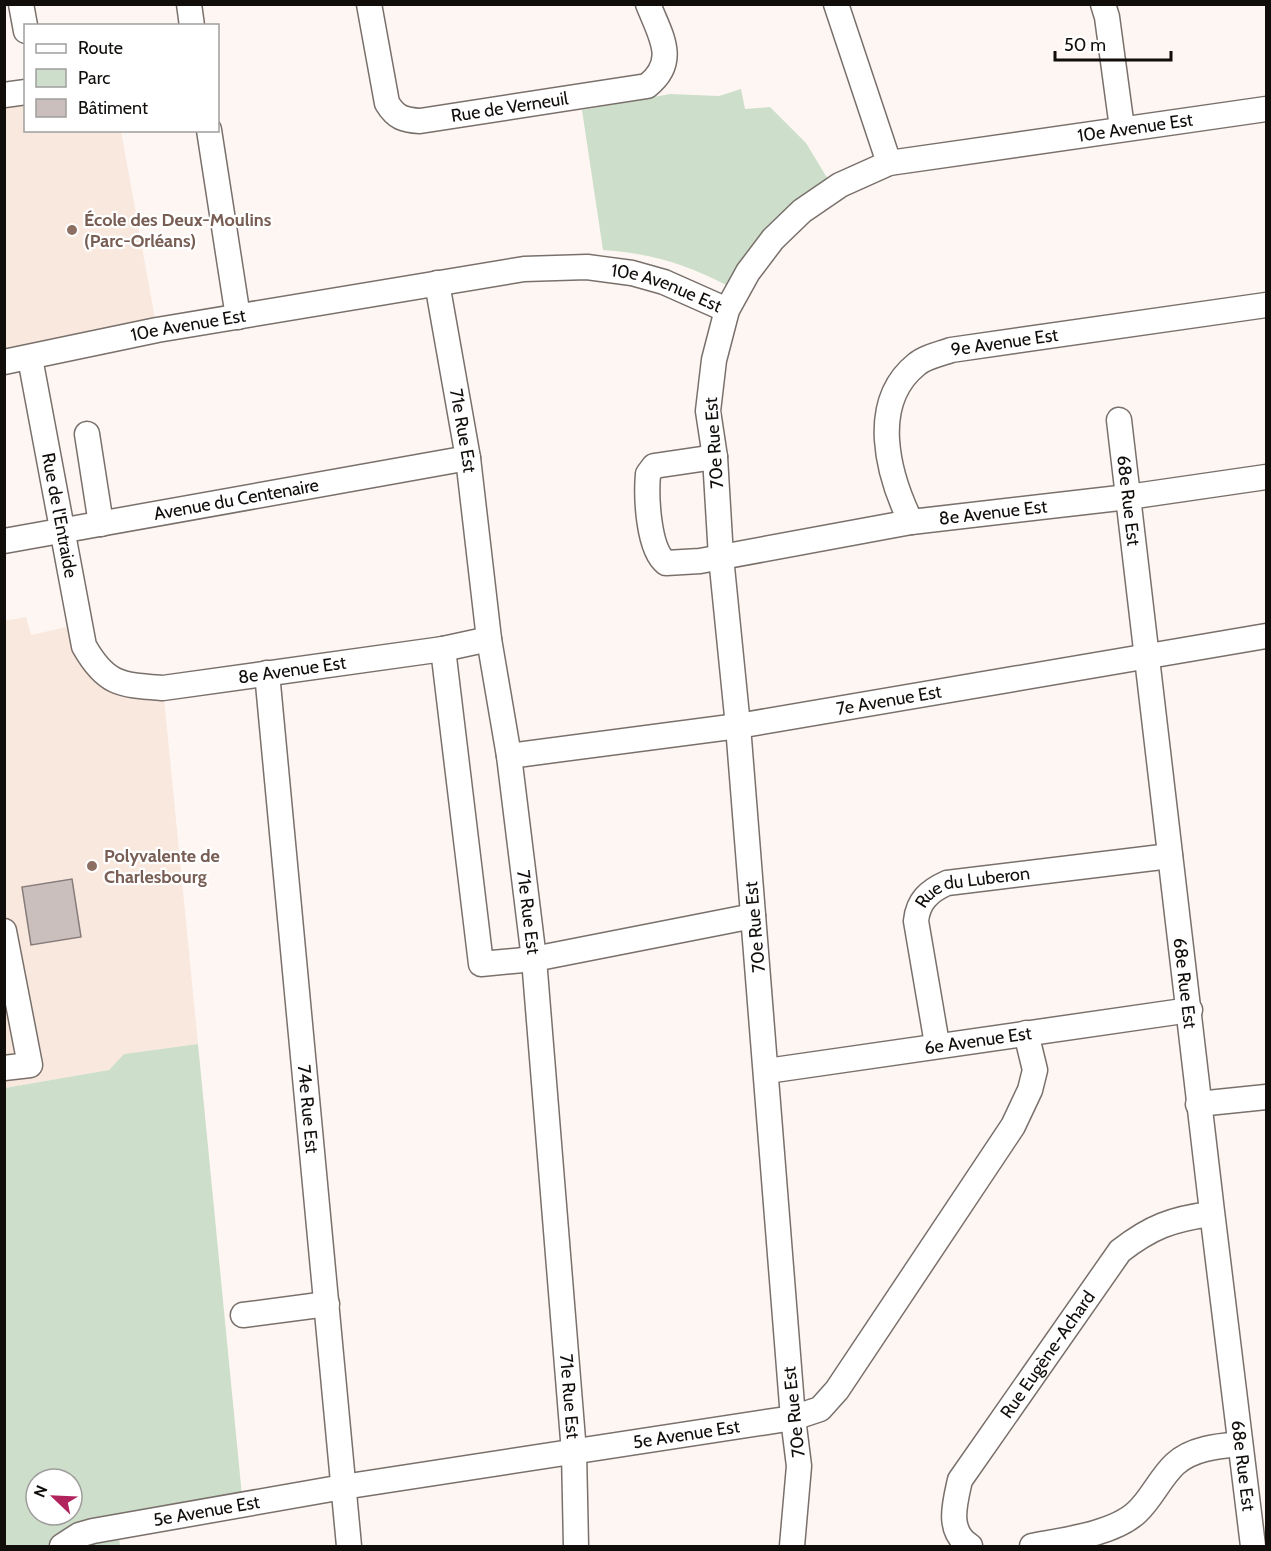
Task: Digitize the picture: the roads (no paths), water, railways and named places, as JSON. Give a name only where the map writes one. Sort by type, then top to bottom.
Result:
[{"type":"street","points":[[21,4],[25,24]]},
{"type":"street","points":[[189,4],[192,24]]},
{"type":"street","name":"Rue de Verneuil","points":[[369,4],[387,103],[394,115],[406,120],[420,121],[647,86],[658,77],[665,62],[665,46],[648,4]]},
{"type":"street","points":[[836,4],[889,163]]},
{"type":"street","points":[[1103,4],[1120,96],[1122,128]]},
{"type":"street","points":[[4,95],[24,92]]},
{"type":"street","name":"10e Avenue Est","points":[[4,362],[157,330],[524,268],[587,267],[632,273],[664,282],[727,310],[754,264],[773,239],[802,211],[840,185],[889,163],[1266,109]]},
{"type":"street","points":[[209,132],[238,317]]},
{"type":"street","name":"71e Rue Est","points":[[437,283],[468,458],[489,639],[509,756],[534,960],[574,1452],[576,1546]]},
{"type":"street","name":"9e Avenue Est","points":[[910,522],[895,490],[887,435],[887,415],[901,379],[919,362],[951,350],[1266,305]]},
{"type":"street","name":"70e Rue Est","points":[[727,310],[714,360],[708,411],[715,457],[721,557],[738,726],[793,1419],[800,1466],[792,1546]]},
{"type":"street","name":"Rue de l'Entraide","points":[[30,358],[84,646],[97,670]]},
{"type":"street","name":"68e Rue Est","points":[[1119,420],[1190,1010],[1211,1214],[1253,1546]]},
{"type":"street","points":[[87,434],[101,524]]},
{"type":"street","name":"8e Avenue Est","points":[[715,457],[654,466],[648,474],[652,540],[657,556],[666,563],[721,557],[910,522],[1128,497],[1266,477]]},
{"type":"street","name":"Avenue du Centenaire","points":[[4,541],[468,458]]},
{"type":"street","name":"7e Avenue Est","points":[[509,756],[738,726],[1266,636]]},
{"type":"street","name":"8e Avenue Est","points":[[97,670],[125,686],[163,687],[443,649],[489,639]]},
{"type":"street","points":[[443,649],[481,964],[534,960],[753,916]]},
{"type":"street","name":"74e Rue Est","points":[[267,673],[349,1546]]},
{"type":"street","name":"Rue du Luberon","points":[[937,1044],[916,921],[918,907],[932,890],[946,883],[1170,856]]},
{"type":"street","points":[[4,931],[30,1065],[4,1068]]},
{"type":"street","name":"6e Avenue Est","points":[[766,1071],[937,1044],[1190,1010]]},
{"type":"street","name":"5e Avenue Est","points":[[62,1546],[79,1535],[119,1538],[343,1487],[793,1419],[820,1409],[837,1390],[1013,1126],[1030,1090],[1035,1070],[1026,1033]]},
{"type":"street","points":[[1198,1104],[1266,1097]]},
{"type":"street","name":"Rue Eugène-Achard","points":[[970,1546],[962,1542],[954,1526],[954,1512],[960,1480],[1120,1251],[1145,1232],[1167,1223],[1177,1219],[1211,1214]]},
{"type":"street","points":[[243,1315],[327,1304]]},
{"type":"street","points":[[1032,1546],[1098,1532],[1116,1524],[1137,1513],[1175,1463],[1207,1448],[1240,1444]]},
{"type":"place","name":"École des Deux-Moulins (Parc-Orléans)","points":[[72,230]]},
{"type":"place","name":"Polyvalente de Charlesbourg","points":[[92,866]]}]
